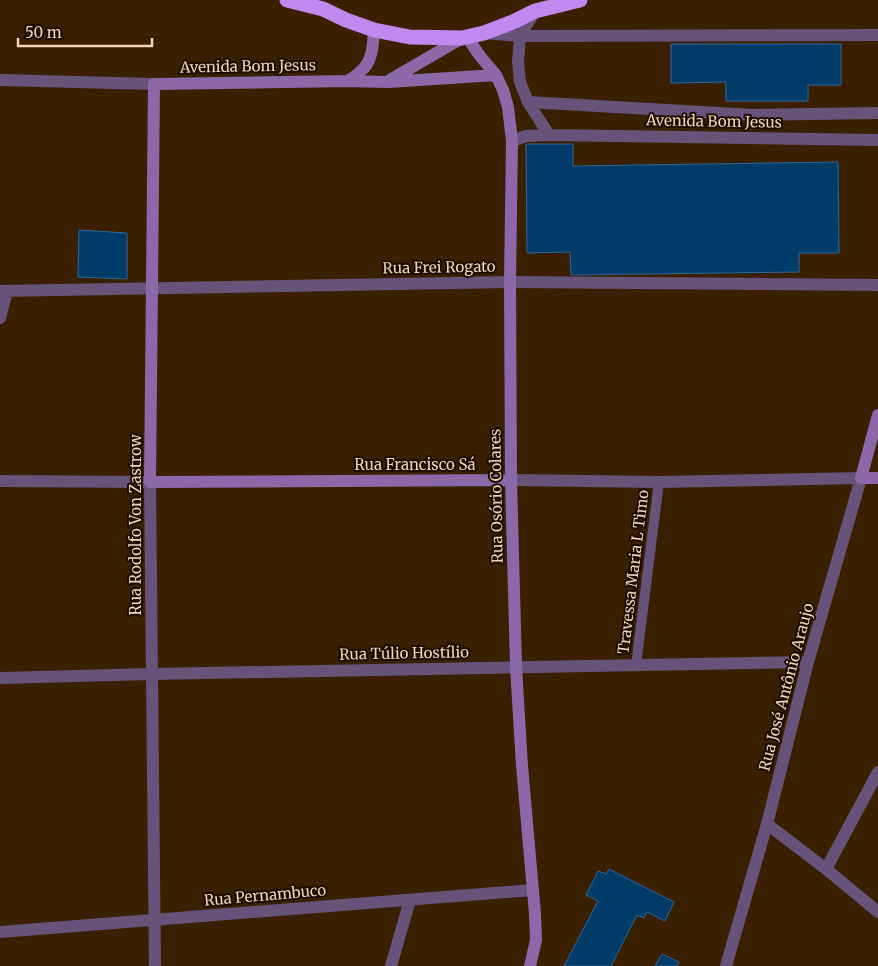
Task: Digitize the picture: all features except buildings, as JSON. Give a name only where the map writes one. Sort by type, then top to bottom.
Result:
[{"type":"highway","points":[[287,0],[321,5],[346,20],[374,30],[410,38],[464,37],[484,33],[512,22],[539,6],[580,0]]},
{"type":"main road","points":[[348,81],[362,71],[369,60],[374,30]]},
{"type":"main road","points":[[388,82],[464,37]]},
{"type":"main road","name":"Rua Osório Colares","points":[[464,37],[496,75],[503,90],[508,107],[512,141],[510,282],[511,480],[516,667],[536,940],[530,966]]},
{"type":"main road","name":"Avenida Bom Jesus","points":[[154,84],[388,82],[496,75]]},
{"type":"main road","name":"Rua Rodolfo Von Zastrow","points":[[150,482],[154,84]]},
{"type":"main road","name":"Rua José Antônio Araujo","points":[[861,478],[878,416]]},
{"type":"main road","points":[[861,478],[878,478]]},
{"type":"main road","name":"Rua Francisco Sá","points":[[150,482],[511,480]]},
{"type":"street","points":[[539,6],[520,36],[518,62],[520,82],[528,102],[549,134]]},
{"type":"street","points":[[484,33],[520,36],[878,35]]},
{"type":"street","name":"Avenida Bom Jesus","points":[[0,80],[154,84]]},
{"type":"street","points":[[528,102],[754,115],[878,113]]},
{"type":"street","name":"Avenida Bom Jesus","points":[[512,141],[526,136],[549,134],[878,140]]},
{"type":"street","name":"Rua Frei Rogato","points":[[4,291],[510,282],[878,285]]},
{"type":"street","points":[[0,318],[4,291]]},
{"type":"street","name":"Rua Francisco Sá","points":[[511,480],[659,482],[861,478]]},
{"type":"street","name":"Rua José Antônio Araujo","points":[[726,966],[768,824],[808,662],[861,478]]},
{"type":"street","name":"Rua Francisco Sá","points":[[0,481],[150,482]]},
{"type":"street","name":"Rua Rodolfo Von Zastrow","points":[[150,482],[156,966]]},
{"type":"street","name":"Rua Túlio Hostílio","points":[[0,678],[808,662]]},
{"type":"street","points":[[826,869],[878,772]]},
{"type":"street","points":[[768,824],[878,912]]},
{"type":"street","name":"Rua Pernambuco","points":[[0,932],[533,890]]},
{"type":"street","points":[[391,966],[410,900]]},
{"type":"lane","name":"Travessa Maria L Timo","points":[[636,665],[659,482]]}]
